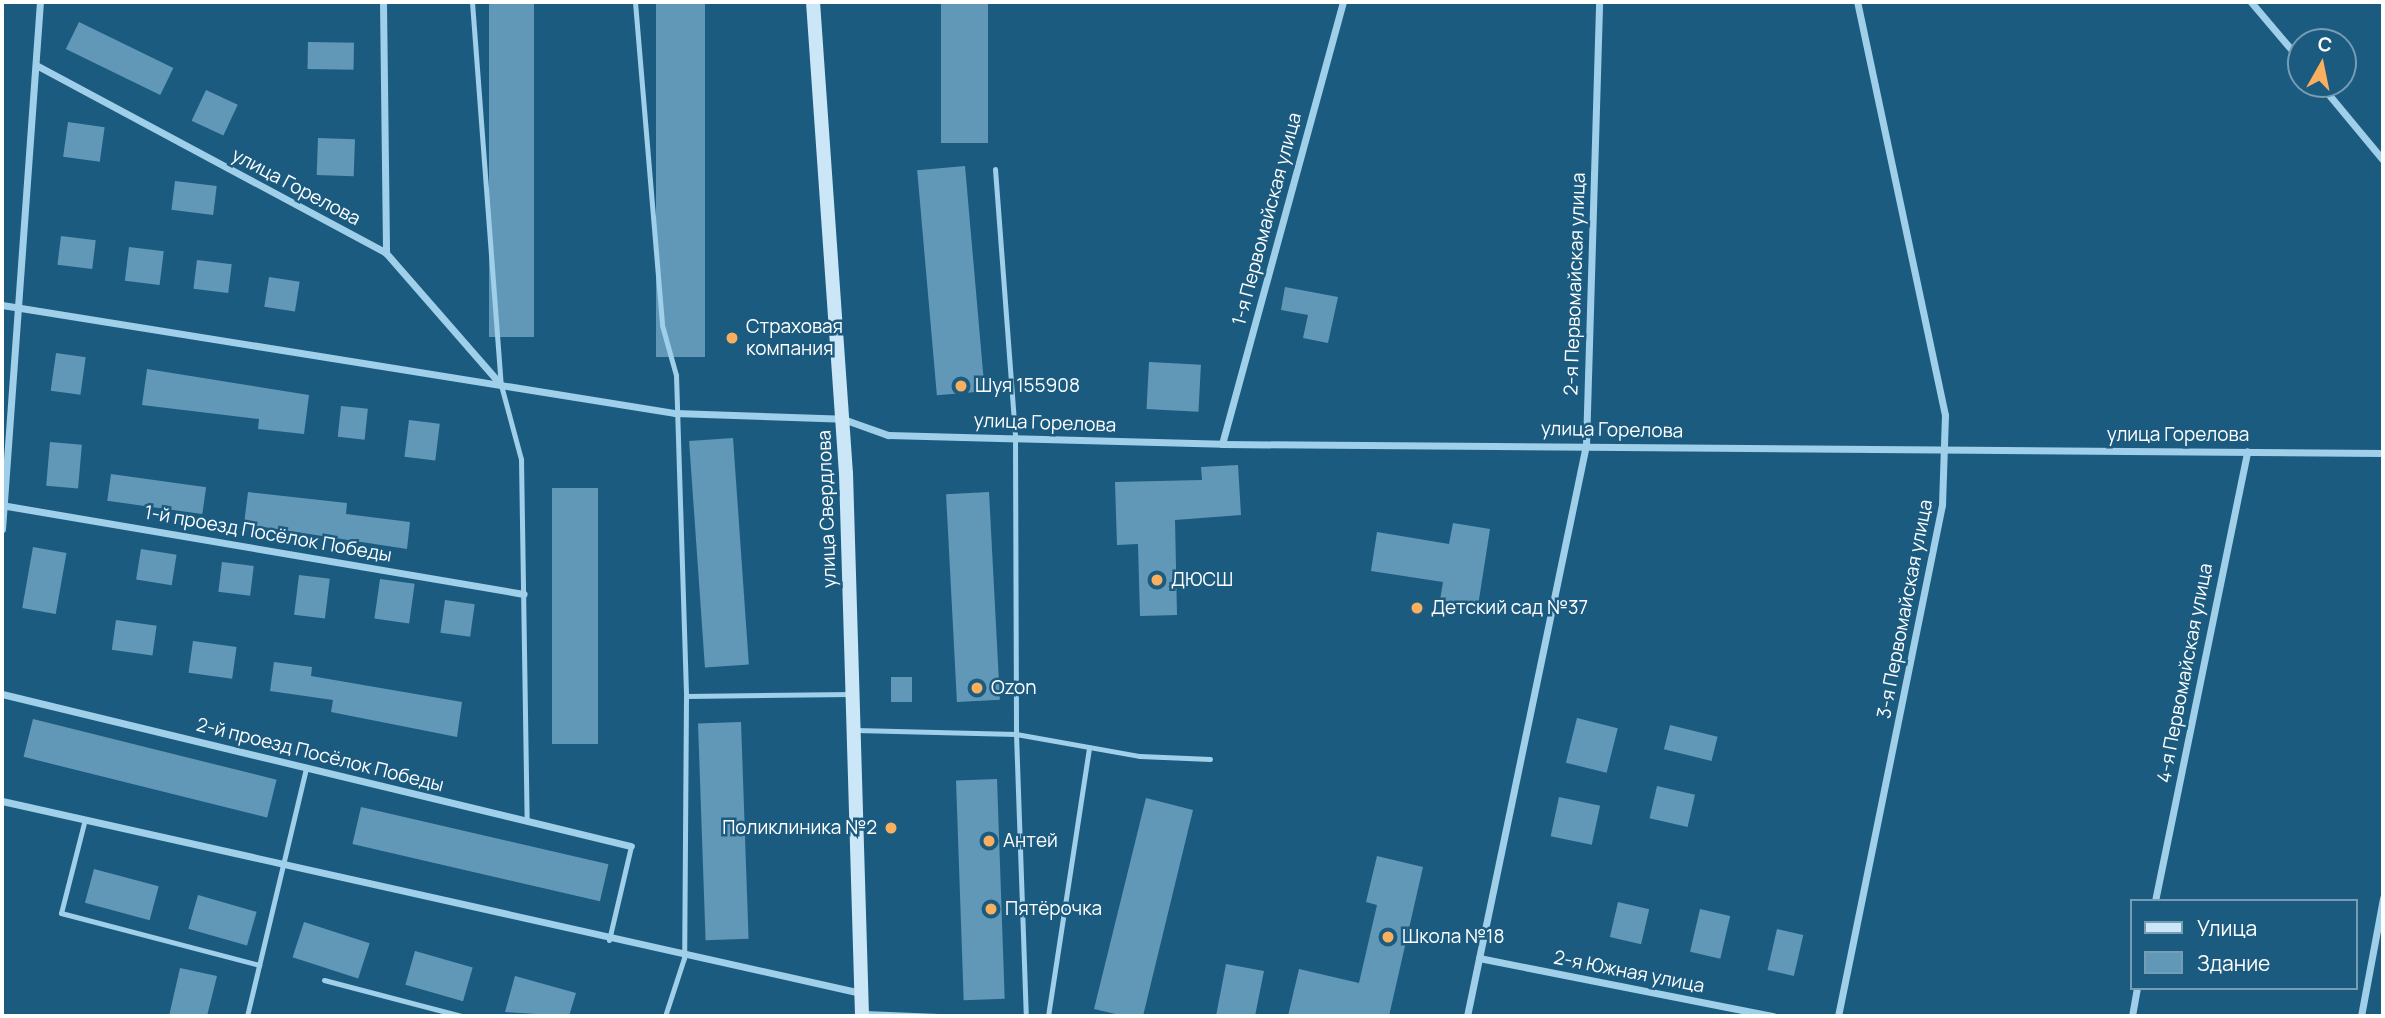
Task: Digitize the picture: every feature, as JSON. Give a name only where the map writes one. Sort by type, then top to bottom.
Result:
[{"type":"main road","name":"улица Свердлова","points":[[813,2],[843,419],[862,1015]]},
{"type":"street","points":[[2,529],[7,506],[40,2]]},
{"type":"street","points":[[383,2],[386,253]]},
{"type":"street","name":"1-я Первомайская улица","points":[[1222,444],[1343,2]]},
{"type":"street","name":"2-я Первомайская улица","points":[[1467,1016],[1586,445],[1599,2]]},
{"type":"street","name":"3-я Первомайская улица","points":[[1838,1016],[1940,518],[1944,452],[1940,371],[1857,2]]},
{"type":"street","points":[[2251,2],[2287,44]]},
{"type":"street","name":"улица Горелова","points":[[36,65],[386,253],[501,385]]},
{"type":"street","points":[[2332,98],[2383,160]]},
{"type":"street","name":"улица Горелова","points":[[2,305],[675,413],[843,419],[888,435],[1222,444],[1586,445],[1944,452],[2383,453]]},
{"type":"street","name":"4-я Первомайская улица","points":[[2155,899],[2246,451]]},
{"type":"street","name":"1-й проезд Посёлок Победы","points":[[7,506],[524,594]]},
{"type":"street","name":"2-й проезд Посёлок Победы","points":[[2,694],[631,846]]},
{"type":"street","points":[[2,800],[283,859],[684,958],[862,993]]},
{"type":"street","points":[[2361,1016],[2383,898]]},
{"type":"street","name":"2-я Южная улица","points":[[1479,958],[1773,1016]]},
{"type":"street","points":[[2132,1016],[2137,990]]},
{"type":"lane","points":[[472,2],[501,385],[521,459],[527,821]]},
{"type":"lane","points":[[635,2],[662,325],[676,375],[675,413],[686,696],[684,958],[665,1016]]},
{"type":"lane","points":[[995,169],[1015,438],[1016,734],[1026,1016]]},
{"type":"lane","points":[[686,696],[852,694]]},
{"type":"lane","points":[[853,730],[1016,734],[1089,747],[1210,759]]},
{"type":"lane","points":[[1048,1016],[1089,747]]},
{"type":"lane","points":[[247,1016],[306,768]]},
{"type":"lane","points":[[85,818],[61,914],[259,965]]},
{"type":"lane","points":[[609,940],[631,846]]},
{"type":"lane","points":[[324,980],[461,1016]]},
{"type":"lane","points":[[862,1015],[938,1016]]},
{"type":"building","points":[[489,2],[534,2],[534,337],[489,337]]},
{"type":"building","points":[[656,2],[705,2],[705,357],[656,357]]},
{"type":"building","points":[[941,2],[988,2],[988,143],[941,143]]},
{"type":"building","points":[[79,22],[173,68],[160,95],[66,49]]},
{"type":"building","points":[[308,42],[354,43],[354,70],[308,69]]},
{"type":"building","points":[[206,90],[238,105],[223,136],[192,121]]},
{"type":"building","points":[[68,122],[105,127],[100,162],[63,157]]},
{"type":"building","points":[[318,138],[355,139],[354,176],[317,175]]},
{"type":"building","points":[[965,166],[985,391],[937,395],[917,170]]},
{"type":"building","points":[[175,181],[217,186],[213,215],[171,210]]},
{"type":"building","points":[[61,236],[96,240],[92,269],[57,265]]},
{"type":"building","points":[[129,247],[164,251],[160,285],[125,281]]},
{"type":"building","points":[[197,260],[232,264],[228,293],[193,289]]},
{"type":"building","points":[[269,277],[300,282],[295,311],[264,307]]},
{"type":"building","points":[[1285,287],[1338,297],[1328,343],[1303,338],[1308,315],[1281,310]]},
{"type":"building","points":[[56,353],[86,357],[80,395],[51,391]]},
{"type":"building","points":[[1149,362],[1201,365],[1198,412],[1147,409]]},
{"type":"building","points":[[147,369],[309,395],[304,434],[258,429],[259,419],[142,405]]},
{"type":"building","points":[[341,406],[368,409],[365,440],[338,437]]},
{"type":"building","points":[[409,420],[440,424],[435,461],[404,457]]},
{"type":"building","points":[[733,438],[749,664],[705,668],[689,441]]},
{"type":"building","points":[[50,442],[82,445],[78,489],[46,486]]},
{"type":"building","name":"ДЮСШ","points":[[1238,465],[1241,515],[1175,520],[1177,615],[1140,616],[1138,544],[1117,545],[1115,482],[1202,480],[1201,467]]},
{"type":"building","points":[[111,474],[206,487],[202,514],[107,501]]},
{"type":"building","points":[[552,488],[598,488],[598,744],[552,744]]},
{"type":"building","points":[[248,492],[347,503],[346,514],[410,522],[407,549],[244,524]]},
{"type":"building","points":[[989,492],[1000,700],[957,702],[946,494]]},
{"type":"building","points":[[1453,523],[1490,529],[1478,606],[1440,600],[1443,582],[1371,571],[1377,532],[1449,544]]},
{"type":"building","points":[[33,547],[66,553],[56,614],[22,608]]},
{"type":"building","points":[[141,549],[177,555],[172,585],[136,580]]},
{"type":"building","points":[[222,562],[254,566],[250,596],[218,592]]},
{"type":"building","points":[[299,575],[330,579],[325,618],[294,615]]},
{"type":"building","points":[[380,579],[415,584],[409,623],[374,619]]},
{"type":"building","points":[[445,600],[475,604],[470,637],[440,633]]},
{"type":"building","points":[[116,620],[157,626],[152,655],[112,650]]},
{"type":"building","points":[[193,641],[237,647],[232,679],[189,673]]},
{"type":"building","points":[[274,662],[312,667],[311,676],[462,702],[457,737],[331,712],[333,700],[270,691]]},
{"type":"building","points":[[891,677],[912,677],[912,702],[891,702]]},
{"type":"building","points":[[1577,718],[1618,728],[1607,773],[1566,763]]},
{"type":"building","points":[[33,719],[277,780],[267,818],[24,757]]},
{"type":"building","points":[[741,722],[749,939],[706,940],[698,724]]},
{"type":"building","points":[[1670,725],[1718,737],[1711,761],[1664,749]]},
{"type":"building","points":[[997,779],[1005,999],[964,1000],[956,780]]},
{"type":"building","points":[[1657,786],[1695,795],[1688,827],[1650,818]]},
{"type":"building","points":[[1559,797],[1600,806],[1592,845],[1551,836]]},
{"type":"building","points":[[1146,798],[1193,810],[1143,1016],[1124,1016],[1094,1009]]},
{"type":"building","points":[[361,807],[608,864],[600,901],[352,844]]},
{"type":"building","name":"Школа №18","points":[[1377,856],[1423,867],[1389,1016],[1288,1016],[1299,969],[1359,983],[1377,905],[1366,902]]},
{"type":"building","points":[[94,869],[159,886],[150,920],[85,903]]},
{"type":"building","points":[[198,895],[257,912],[247,945],[188,929]]},
{"type":"building","points":[[1618,902],[1649,909],[1641,944],[1610,937]]},
{"type":"building","points":[[1700,909],[1730,916],[1720,959],[1690,952]]},
{"type":"building","points":[[304,922],[370,943],[358,979],[293,957]]},
{"type":"building","points":[[1777,929],[1803,935],[1794,976],[1768,970]]},
{"type":"building","points":[[415,951],[473,968],[463,1001],[405,985]]},
{"type":"building","points":[[1226,964],[1264,971],[1255,1016],[1216,1016]]},
{"type":"building","points":[[180,968],[217,976],[207,1016],[169,1016]]},
{"type":"building","points":[[515,976],[576,993],[569,1016],[505,1012]]},
{"type":"place","name":"Страховая компания","points":[[732,338]]},
{"type":"place","name":"Шуя 155908","points":[[961,386]]},
{"type":"place","name":"ДЮСШ","points":[[1157,580]]},
{"type":"place","name":"Детский сад №37","points":[[1417,608]]},
{"type":"place","name":"Ozon","points":[[977,688]]},
{"type":"place","name":"Поликлиника №2","points":[[891,828]]},
{"type":"place","name":"Антей","points":[[989,841]]},
{"type":"place","name":"Пятёрочка","points":[[991,909]]},
{"type":"place","name":"Школа №18","points":[[1388,937]]}]
